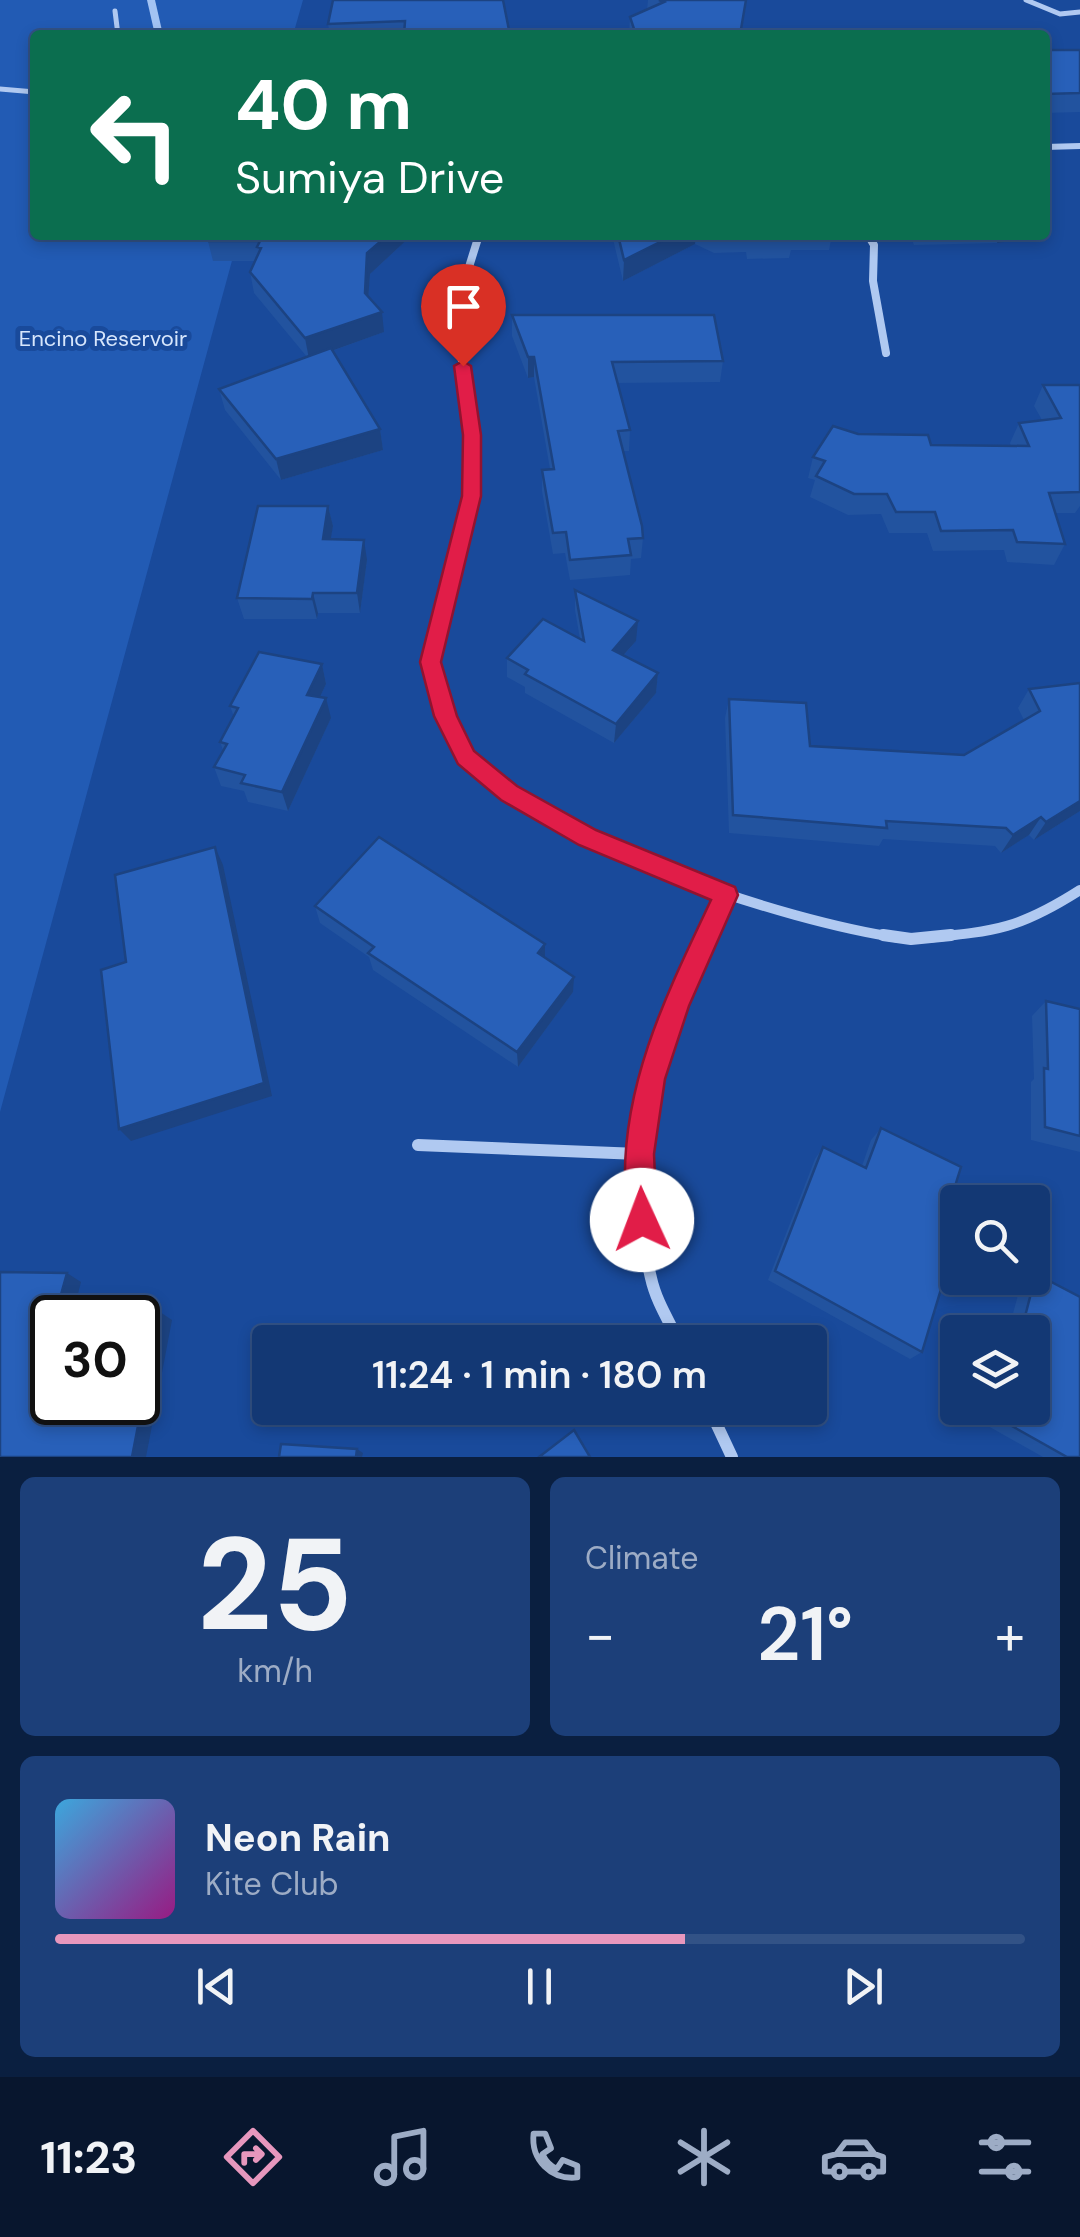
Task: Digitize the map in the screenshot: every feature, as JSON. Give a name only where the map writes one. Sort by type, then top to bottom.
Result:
[{"type":"street","points":[[1050,147],[1080,146]]},
{"type":"street","points":[[477,240],[458,302],[458,332],[472,435],[471,496],[430,662],[446,716],[466,758],[509,793],[587,837],[726,895],[868,933],[911,939],[1001,930],[1042,915],[1080,890]]},
{"type":"street","points":[[871,240],[873,282],[886,353]]},
{"type":"street","points":[[672,1325],[652,1282],[642,1220],[639,1154],[650,1079],[675,1006],[726,895]]},
{"type":"street","points":[[418,1145],[639,1154]]},
{"type":"street","points":[[717,1425],[732,1457]]},
{"type":"lane","points":[[1026,0],[1060,14],[1080,12]]},
{"type":"lane","points":[[115,11],[117,30]]},
{"type":"lane","points":[[0,89],[30,92]]},
{"type":"green space","name":"Encino Reservoir","points":[[0,0],[303,0],[294,30],[30,30],[30,240],[238,240],[0,1112]]},
{"type":"building","points":[[333,0],[503,0],[509,30],[404,30],[405,21],[328,24]]},
{"type":"building","points":[[659,0],[746,0],[741,30],[634,30],[630,17],[664,2]]},
{"type":"building","points":[[1050,50],[1080,50],[1080,93],[1050,94]]},
{"type":"building","points":[[382,240],[367,253],[365,293],[382,312],[305,338],[250,272],[261,248],[257,247],[260,241],[208,241]]},
{"type":"building","points":[[619,240],[664,240],[624,260]]},
{"type":"building","points":[[512,315],[714,315],[723,361],[612,362],[630,430],[618,431],[642,526],[643,538],[628,539],[631,555],[570,560],[566,532],[553,533],[542,470],[554,469],[534,357],[528,357]]},
{"type":"building","points":[[331,348],[380,429],[276,459],[219,389]]},
{"type":"building","points":[[1043,385],[1080,385],[1080,492],[1049,493],[1065,544],[1017,542],[1013,530],[941,531],[935,512],[896,512],[887,494],[854,494],[816,476],[825,461],[813,457],[833,426],[858,434],[928,435],[931,445],[1029,446],[1019,423],[1061,418]]},
{"type":"building","points":[[258,506],[328,506],[323,539],[364,540],[357,593],[313,593],[312,599],[237,598]]},
{"type":"building","points":[[575,590],[638,621],[613,650],[658,673],[616,724],[525,674],[528,670],[507,658],[543,619],[584,641]]},
{"type":"building","points":[[259,652],[322,664],[307,695],[326,698],[282,792],[241,783],[245,775],[214,767],[227,744],[220,742],[238,708],[230,706]]},
{"type":"building","points":[[1080,683],[1080,801],[1046,822],[1041,817],[1013,835],[1006,828],[886,821],[887,828],[733,815],[729,699],[806,703],[810,746],[964,755],[1040,711],[1029,689]]},
{"type":"building","points":[[379,837],[545,944],[538,953],[574,977],[517,1052],[368,953],[374,947],[315,906]]},
{"type":"building","points":[[215,847],[264,1083],[119,1129],[101,970],[126,962],[115,875]]},
{"type":"building","points":[[1046,1001],[1080,1009],[1080,1136],[1045,1127]]},
{"type":"building","points":[[881,1128],[961,1167],[955,1185],[940,1185],[940,1292],[922,1352],[775,1271],[823,1147],[866,1168]]},
{"type":"building","points":[[0,1272],[67,1273],[61,1295],[30,1295],[30,1425],[138,1425],[132,1457],[0,1457]]},
{"type":"building","points":[[1050,1281],[1080,1297],[1080,1457],[1067,1457],[1010,1425],[1050,1425],[1050,1315],[1025,1315],[1031,1295],[1050,1295]]},
{"type":"building","points":[[574,1430],[590,1457],[539,1457]]},
{"type":"building","points":[[281,1444],[357,1449],[356,1457],[279,1457]]},
{"type":"waterway","points":[[151,0],[158,30]]},
{"type":"route","points":[[463,366],[472,435],[471,496],[430,662],[446,716],[466,758],[509,793],[587,837],[726,895],[675,1006],[650,1079],[639,1154],[642,1220]]}]
